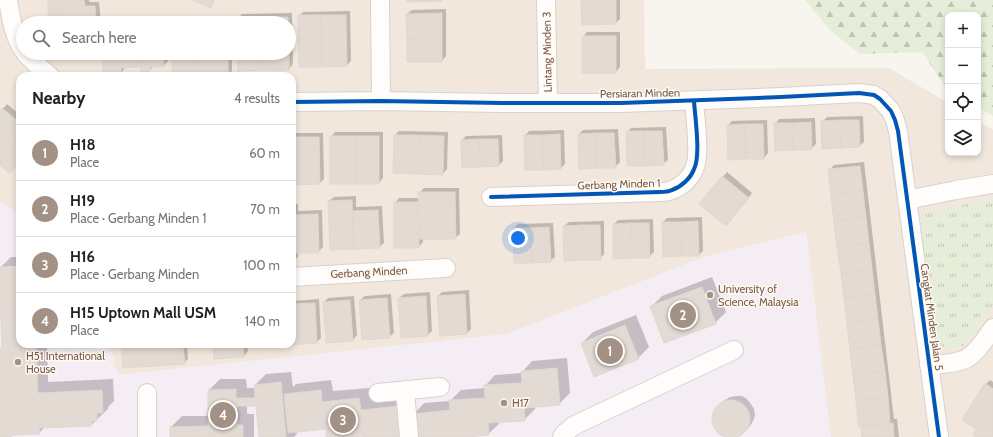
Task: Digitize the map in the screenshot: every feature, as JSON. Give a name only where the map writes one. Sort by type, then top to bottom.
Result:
[{"type":"street","points":[[8,0],[16,37]]},
{"type":"street","points":[[380,0],[381,100]]},
{"type":"street","name":"Lintang Minden 3","points":[[546,0],[548,103]]},
{"type":"street","points":[[32,60],[45,72]]},
{"type":"street","name":"Persiaran Minden","points":[[296,102],[381,100],[621,103],[859,93],[874,96],[880,99],[891,111],[898,131],[907,200]]},
{"type":"street","name":"Gerbang Minden 1","points":[[491,197],[660,192],[672,190],[683,184],[690,177],[697,162],[694,101]]},
{"type":"street","points":[[907,200],[993,184]]},
{"type":"street","name":"Cangkat Minden Jalan 5","points":[[907,200],[939,437]]},
{"type":"street","name":"Gerbang Minden","points":[[296,277],[446,268]]},
{"type":"street","points":[[929,365],[966,359],[973,354],[993,328]]},
{"type":"street","points":[[562,437],[573,426],[734,350]]},
{"type":"street","points":[[378,393],[440,387]]},
{"type":"street","points":[[405,390],[409,437]]},
{"type":"street","points":[[147,393],[147,437]]},
{"type":"shaded area","points":[[0,0],[644,0],[645,69],[889,68],[945,101],[945,156],[981,156],[981,123],[993,130],[993,437],[831,437],[806,232],[707,256],[507,334],[118,375],[110,348],[296,348],[296,72],[16,72],[16,212],[0,202]]},
{"type":"shaded area","name":"University of Science, Malaysia","points":[[0,202],[16,212],[16,348],[110,348],[118,375],[507,334],[707,256],[806,232],[831,437],[0,437]]},
{"type":"green space","points":[[805,0],[993,0],[993,116],[981,109],[981,12],[945,12],[945,86],[922,52],[860,54],[830,30]]},
{"type":"green space","points":[[993,199],[993,305],[966,343],[960,349],[952,350],[944,347],[937,341],[933,334],[919,221],[921,215],[926,212]]},
{"type":"building","points":[[48,0],[84,0],[85,6],[48,9]]},
{"type":"building","points":[[192,0],[214,0],[211,8]]},
{"type":"building","points":[[407,0],[442,0],[442,1],[407,2]]},
{"type":"building","points":[[581,0],[616,0],[616,6],[581,6]]},
{"type":"building","points":[[95,6],[96,16],[48,16],[48,9]]},
{"type":"building","points":[[581,6],[616,6],[616,24],[582,25]]},
{"type":"building","points":[[442,13],[442,37],[407,38],[406,14]]},
{"type":"building","points":[[298,15],[321,15],[322,67],[299,67]]},
{"type":"building","points":[[321,15],[346,15],[347,66],[322,67]]},
{"type":"building","points":[[582,36],[616,36],[616,54],[582,54]]},
{"type":"building","points":[[442,37],[442,62],[407,62],[407,38]]},
{"type":"building","points":[[582,54],[616,54],[616,73],[582,73]]},
{"type":"building","points":[[102,60],[140,60],[141,67],[121,68],[121,72],[103,72]]},
{"type":"building","points":[[140,60],[164,60],[164,67],[150,67],[150,71],[141,72]]},
{"type":"building","points":[[172,60],[199,60],[200,72],[172,72]]},
{"type":"building","points":[[199,60],[228,60],[228,72],[200,72]]},
{"type":"building","points":[[237,60],[262,60],[262,70],[238,71]]},
{"type":"building","points":[[262,60],[289,60],[289,70],[262,70]]},
{"type":"building","points":[[2,108],[16,120],[16,130],[0,149],[0,111]]},
{"type":"building","points":[[840,120],[859,120],[860,147],[841,148]]},
{"type":"building","points":[[840,120],[841,148],[822,149],[821,121]]},
{"type":"building","points":[[811,122],[812,150],[793,150],[792,123]]},
{"type":"building","points":[[774,123],[792,123],[793,150],[775,151]]},
{"type":"building","points":[[745,124],[763,124],[764,159],[746,159]]},
{"type":"building","points":[[745,124],[746,159],[728,160],[727,125]]},
{"type":"building","points":[[16,130],[16,166],[10,174],[0,165],[0,149]]},
{"type":"building","points":[[626,131],[644,131],[645,166],[627,166]]},
{"type":"building","points":[[644,131],[662,131],[664,165],[645,166]]},
{"type":"building","points":[[596,133],[614,133],[616,168],[597,168]]},
{"type":"building","points":[[596,133],[597,168],[579,169],[578,134]]},
{"type":"building","points":[[560,134],[561,169],[543,170],[542,135]]},
{"type":"building","points":[[394,135],[419,135],[418,174],[393,173]]},
{"type":"building","points":[[419,135],[444,136],[443,175],[418,174]]},
{"type":"building","points":[[524,135],[542,135],[543,170],[525,170]]},
{"type":"building","points":[[330,136],[355,136],[356,184],[330,184]]},
{"type":"building","points":[[355,136],[379,136],[379,184],[356,184]]},
{"type":"building","points":[[296,137],[319,137],[320,184],[296,185]]},
{"type":"building","points":[[479,139],[480,167],[462,168],[461,140]]},
{"type":"building","points":[[479,139],[498,139],[499,166],[480,167]]},
{"type":"building","points":[[860,166],[863,191],[831,195],[828,169]]},
{"type":"building","points":[[722,176],[749,198],[737,212],[710,190]]},
{"type":"building","points":[[710,190],[737,212],[726,226],[699,204]]},
{"type":"building","points":[[863,191],[866,217],[834,221],[831,195]]},
{"type":"building","points":[[418,192],[455,192],[456,239],[419,239]]},
{"type":"building","points":[[352,200],[354,249],[330,250],[328,201]]},
{"type":"building","points":[[394,202],[418,202],[419,248],[394,248]]},
{"type":"building","points":[[378,210],[380,248],[354,249],[353,211]]},
{"type":"building","points":[[318,214],[319,253],[296,253],[296,215]]},
{"type":"building","points":[[866,217],[869,243],[837,247],[834,221]]},
{"type":"building","points":[[698,221],[699,256],[681,256],[680,222]]},
{"type":"building","points":[[662,222],[680,222],[681,256],[663,257]]},
{"type":"building","points":[[631,223],[649,223],[650,258],[632,258]]},
{"type":"building","points":[[631,223],[632,258],[613,259],[613,224]]},
{"type":"building","points":[[582,225],[600,225],[601,260],[582,260]]},
{"type":"building","points":[[582,225],[582,260],[564,261],[563,226]]},
{"type":"building","points":[[549,227],[551,262],[532,263],[531,228]]},
{"type":"building","points":[[513,228],[531,228],[532,263],[514,263]]},
{"type":"building","points":[[869,243],[872,269],[841,273],[837,247]]},
{"type":"building","name":"H51 International House","points":[[16,266],[16,348],[36,348],[38,393],[102,390],[103,413],[97,413],[97,421],[91,421],[92,426],[39,428],[40,434],[12,435],[0,424],[0,349],[2,349],[0,267]]},
{"type":"building","points":[[872,269],[875,294],[844,298],[841,273]]},
{"type":"building","points":[[702,287],[716,324],[664,343],[650,306]]},
{"type":"building","points":[[465,294],[467,334],[440,336],[437,296]]},
{"type":"building","points":[[875,294],[878,319],[847,323],[844,298]]},
{"type":"building","points":[[426,296],[428,336],[401,338],[398,298]]},
{"type":"building","points":[[387,298],[390,338],[362,340],[359,300]]},
{"type":"building","points":[[350,300],[353,341],[326,343],[323,302]]},
{"type":"building","points":[[315,303],[317,343],[296,345],[296,304]]},
{"type":"building","points":[[878,319],[881,345],[850,349],[847,323]]},
{"type":"building","points":[[625,325],[639,359],[594,377],[581,343]]},
{"type":"building","points":[[881,345],[885,371],[853,375],[850,349]]},
{"type":"building","points":[[121,348],[183,348],[185,364],[123,368]]},
{"type":"building","points":[[213,348],[243,348],[244,357],[214,359]]},
{"type":"building","name":"H17","points":[[557,368],[560,405],[524,408],[525,421],[488,423],[489,435],[468,437],[414,437],[413,414],[450,410],[449,400],[485,398],[484,385],[522,383],[521,371]]},
{"type":"building","points":[[885,371],[888,397],[856,401],[853,375]]},
{"type":"building","points":[[281,382],[286,437],[259,437],[256,406],[237,406],[237,425],[243,425],[243,437],[170,437],[170,427],[208,426],[208,390],[236,389],[236,398],[255,398],[254,385]]},
{"type":"building","points":[[985,383],[993,389],[993,437],[976,437],[973,435],[976,429],[962,420]]},
{"type":"building","points":[[321,390],[322,402],[359,398],[361,410],[398,406],[401,437],[326,437],[326,429],[288,433],[284,394]]},
{"type":"building","points":[[888,397],[890,423],[859,427],[856,401]]},
{"type":"building","points":[[727,400],[735,400],[745,405],[749,412],[749,426],[745,433],[735,438],[727,438],[717,433],[715,430],[712,423],[712,415],[717,405],[720,403]]},
{"type":"building","points":[[893,423],[894,437],[862,437],[861,426]]},
{"type":"building","points":[[0,424],[12,435],[11,437],[0,437]]},
{"type":"cycle path","points":[[296,102],[381,101],[621,103],[859,93],[874,95],[891,111],[898,131],[939,437]]},
{"type":"cycle path","points":[[491,197],[663,192],[675,189],[688,179],[693,172],[696,163],[697,146],[694,101]]},
{"type":"place","name":"University of Science, Malaysia","points":[[710,295]]},
{"type":"place","name":"H19","points":[[683,315]]},
{"type":"place","name":"H18","points":[[610,351]]},
{"type":"place","name":"H51 International House","points":[[18,362]]},
{"type":"place","name":"H17","points":[[504,403]]},
{"type":"place","name":"H15 Uptown Mall USM","points":[[223,415]]},
{"type":"place","name":"H16","points":[[343,420]]}]
